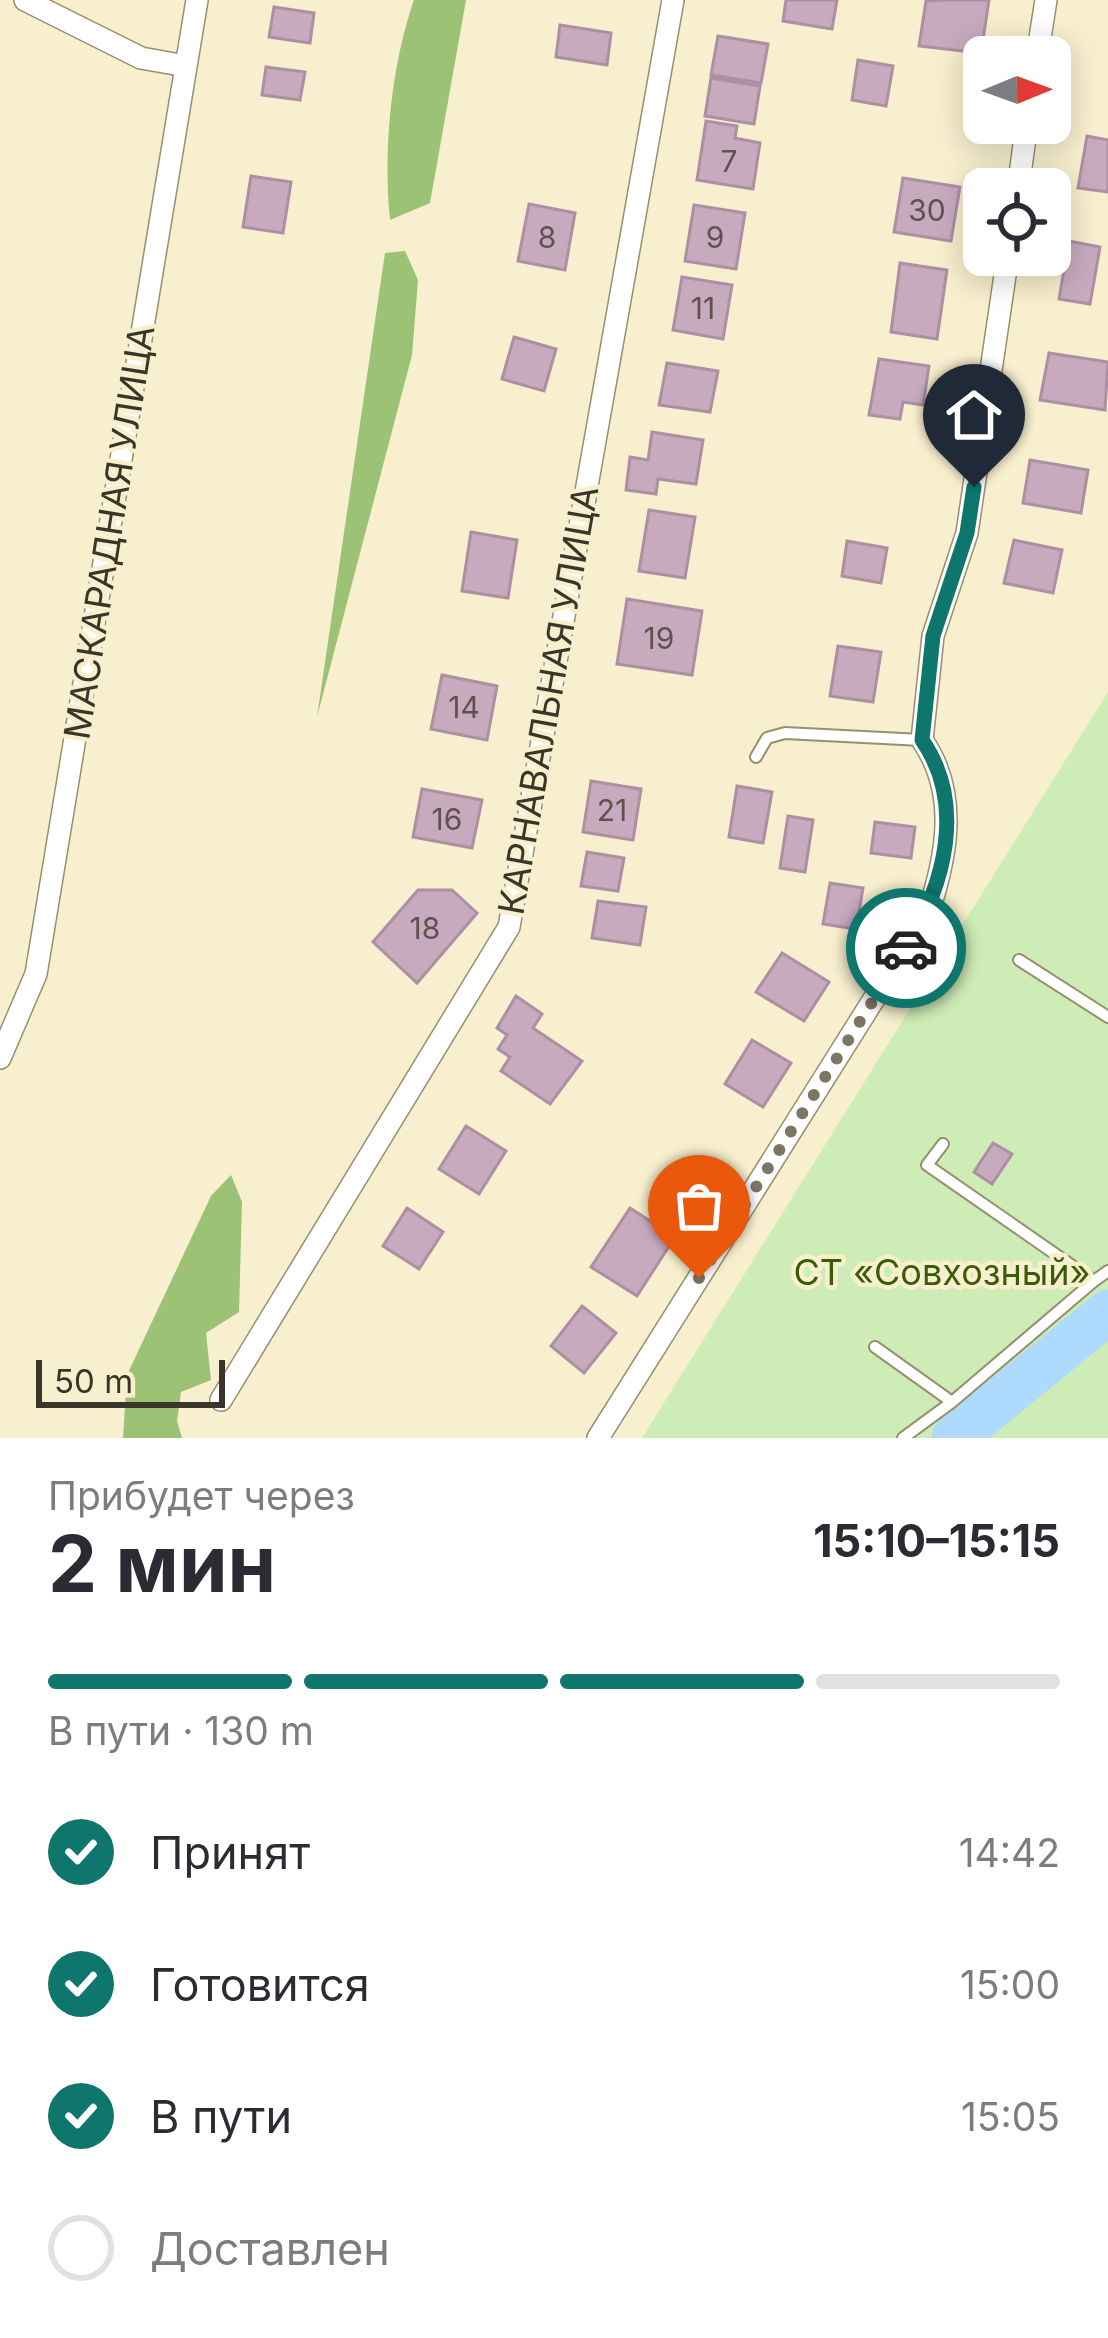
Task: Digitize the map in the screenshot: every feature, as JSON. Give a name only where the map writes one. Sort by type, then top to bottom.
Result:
[{"type":"street","points":[[25,0],[141,58],[186,66]]},
{"type":"street","name":"МАСКАРАДНАЯ УЛИЦА","points":[[0,1058],[36,974],[197,0]]},
{"type":"street","name":"КАРНАВАЛЬНАЯ УЛИЦА","points":[[221,1400],[509,927],[673,0]]},
{"type":"street","points":[[1040,36],[1046,0]]},
{"type":"street","points":[[598,1438],[928,913],[948,837],[937,761],[922,740],[933,636],[967,533],[1005,276]]},
{"type":"lane","points":[[756,757],[767,739],[785,733],[922,740]]},
{"type":"lane","points":[[1019,960],[1108,1017]]},
{"type":"lane","points":[[943,1144],[927,1166],[1094,1281]]},
{"type":"lane","points":[[903,1438],[1108,1271]]},
{"type":"lane","points":[[875,1347],[952,1402]]},
{"type":"green space","points":[[414,0],[466,0],[430,203],[390,220],[391,109]]},
{"type":"green space","points":[[405,251],[418,280],[412,355],[317,717],[385,253]]},
{"type":"green space","name":"СТ «Совхозный»","points":[[1108,692],[1108,1438],[642,1438]]},
{"type":"green space","points":[[231,1175],[242,1202],[239,1312],[206,1333],[211,1380],[181,1392],[177,1421],[182,1438],[123,1438],[127,1375],[211,1196]]},
{"type":"building","points":[[786,0],[837,0],[832,29],[783,21]]},
{"type":"building","points":[[989,0],[984,36],[963,36],[963,51],[919,46],[926,1]]},
{"type":"building","points":[[274,7],[314,13],[310,43],[269,37]]},
{"type":"building","points":[[560,25],[611,33],[607,65],[556,57]]},
{"type":"building","points":[[718,36],[768,44],[761,83],[711,75]]},
{"type":"building","points":[[858,60],[893,66],[886,106],[852,100]]},
{"type":"building","points":[[266,67],[305,72],[300,100],[262,95]]},
{"type":"building","points":[[711,78],[760,86],[754,124],[705,116]]},
{"type":"building","points":[[706,121],[737,126],[735,138],[760,143],[753,189],[697,180]]},
{"type":"building","points":[[1087,136],[1108,140],[1108,192],[1078,188]]},
{"type":"building","points":[[251,176],[291,182],[283,233],[243,227]]},
{"type":"building","points":[[903,178],[960,187],[951,241],[894,232]]},
{"type":"building","points":[[529,204],[575,213],[565,270],[518,261]]},
{"type":"building","points":[[694,205],[745,213],[736,269],[685,261]]},
{"type":"building","points":[[1071,241],[1100,247],[1090,304],[1059,299],[1063,276],[1071,276]]},
{"type":"building","points":[[900,263],[947,270],[937,339],[891,332]]},
{"type":"building","points":[[682,277],[732,285],[723,339],[673,330]]},
{"type":"building","points":[[514,337],[556,349],[544,391],[502,379]]},
{"type":"building","points":[[1049,353],[1108,362],[1105,410],[1040,400]]},
{"type":"building","points":[[879,359],[929,366],[923,405],[903,402],[900,419],[869,415]]},
{"type":"building","points":[[667,363],[718,371],[710,412],[659,405]]},
{"type":"building","points":[[652,432],[703,440],[696,484],[658,479],[656,494],[626,490],[630,457],[648,460]]},
{"type":"building","points":[[1030,460],[1088,470],[1081,513],[1023,503]]},
{"type":"building","points":[[649,510],[695,517],[685,578],[639,571]]},
{"type":"building","points":[[471,532],[517,540],[508,598],[462,591]]},
{"type":"building","points":[[1014,540],[1062,550],[1053,593],[1004,583]]},
{"type":"building","points":[[847,541],[887,548],[881,583],[842,576]]},
{"type":"building","points":[[627,599],[702,611],[692,675],[617,664]]},
{"type":"building","points":[[838,646],[881,652],[873,702],[830,696]]},
{"type":"building","points":[[442,675],[497,686],[487,740],[431,729]]},
{"type":"building","points":[[591,781],[641,789],[633,840],[583,832]]},
{"type":"building","points":[[737,786],[772,792],[763,843],[729,837]]},
{"type":"building","points":[[422,789],[482,800],[472,848],[413,837]]},
{"type":"building","points":[[788,816],[813,820],[805,872],[780,868]]},
{"type":"building","points":[[875,822],[915,827],[911,858],[871,853]]},
{"type":"building","points":[[587,852],[624,858],[618,891],[581,886]]},
{"type":"building","points":[[830,883],[863,888],[856,929],[823,924]]},
{"type":"building","points":[[418,890],[452,890],[477,913],[417,983],[373,942]]},
{"type":"building","points":[[598,901],[646,907],[640,945],[592,938]]},
{"type":"building","points":[[782,953],[829,982],[804,1021],[756,992]]},
{"type":"building","points":[[516,996],[542,1014],[533,1028],[582,1061],[550,1104],[501,1071],[510,1057],[498,1049],[507,1035],[497,1028]]},
{"type":"building","points":[[752,1040],[791,1063],[763,1107],[725,1084]]},
{"type":"building","points":[[466,1126],[506,1151],[479,1194],[439,1169]]},
{"type":"building","points":[[993,1143],[1012,1154],[992,1184],[974,1172]]},
{"type":"building","points":[[407,1208],[443,1232],[419,1269],[383,1246]]},
{"type":"building","points":[[630,1208],[675,1237],[637,1296],[591,1267]]},
{"type":"building","points":[[582,1306],[616,1333],[584,1373],[551,1346]]},
{"type":"waterway","points":[[954,1438],[1108,1312]]},
{"type":"way so far","points":[[699,1278],[906,948]]},
{"type":"route","points":[[906,948],[928,913],[948,837],[937,761],[922,740],[933,636],[967,533],[974,487]]}]
